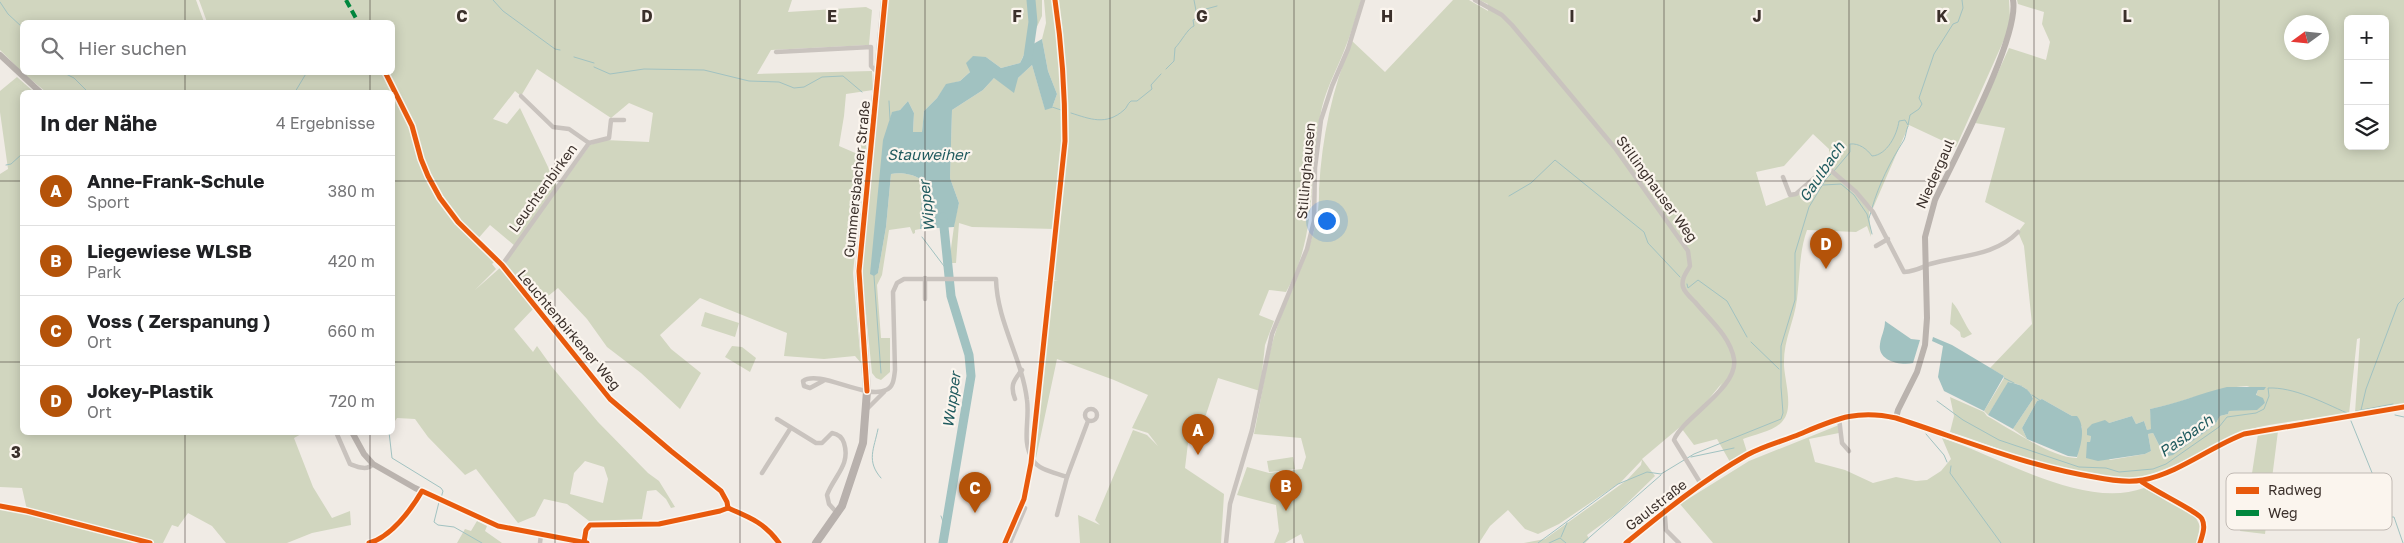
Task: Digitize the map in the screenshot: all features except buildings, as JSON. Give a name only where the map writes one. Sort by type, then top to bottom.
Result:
[{"type":"main road","name":"Gummersbacher Straße","points":[[816,543],[838,514],[845,500],[863,442],[867,391],[859,271],[885,0]]},
{"type":"main road","name":"Niedergaul","points":[[1896,418],[1898,410],[1917,372],[1925,345],[1927,316],[1924,267],[1925,237],[1932,208],[2010,33],[2013,21],[2013,0]]},
{"type":"main road","points":[[0,55],[20,74]]},
{"type":"main road","points":[[22,75],[38,90]]},
{"type":"main road","name":"Gaulstraße","points":[[1626,543],[1661,513],[1701,484],[1748,454],[1840,418],[1866,414],[1896,418],[2002,453],[2074,474],[2114,481],[2141,481],[2170,471],[2219,444],[2244,434],[2404,407]]},
{"type":"main road","points":[[354,435],[364,454],[373,464],[422,491],[498,526],[585,543]]},
{"type":"street","name":"Stillinghausen","points":[[1226,543],[1230,504],[1252,430],[1272,334],[1307,249],[1314,221],[1315,168],[1321,120],[1332,86],[1348,49],[1362,0]]},
{"type":"street","name":"Stillinghauser Weg","points":[[1475,0],[1502,15],[1512,25],[1615,148],[1688,251],[1690,266],[1684,277],[1684,290],[1720,330],[1728,342],[1734,359],[1728,379],[1706,407],[1674,437],[1674,442],[1701,484]]},
{"type":"street","points":[[776,52],[871,47],[871,66],[879,74]]},
{"type":"street","points":[[521,96],[553,127],[569,129],[589,143]]},
{"type":"street","name":"Leuchtenbirken","points":[[502,265],[589,143],[609,138],[611,120],[624,120]]},
{"type":"street","points":[[1783,178],[1790,195],[1796,194],[1828,168],[1873,212],[1904,272],[1920,270],[1924,267],[1993,249],[2009,242],[2018,232]]},
{"type":"street","points":[[1876,246],[1888,239]]},
{"type":"street","name":"Leuchtenbirkener Weg","points":[[502,265],[610,399],[721,491],[728,508]]},
{"type":"street","points":[[924,298],[925,278]]},
{"type":"street","points":[[866,410],[892,385],[895,370],[893,292],[897,283],[904,279],[925,278],[996,279],[997,299],[1001,316],[1022,370],[1028,402],[1028,451],[1035,464],[1067,476]]},
{"type":"street","points":[[1015,399],[1011,390],[1012,384],[1022,370]]},
{"type":"street","points":[[823,381],[867,391],[886,390]]},
{"type":"street","points":[[1840,418],[1842,443],[1849,451]]},
{"type":"street","points":[[777,419],[790,429],[816,443],[822,443],[832,433],[842,438],[846,451],[845,465],[827,495],[829,504],[838,514]]},
{"type":"street","points":[[1057,516],[1067,476],[1088,421]]},
{"type":"street","points":[[762,473],[790,429]]},
{"type":"street","points":[[337,435],[350,464],[362,468],[370,467],[373,464]]},
{"type":"street","points":[[2141,481],[2163,496],[2199,515],[2204,526],[2200,543]]},
{"type":"street","points":[[369,543],[384,536],[412,506],[422,491]]},
{"type":"street","points":[[0,506],[27,511],[150,543]]},
{"type":"street","points":[[585,543],[586,530],[590,525],[660,524],[728,508],[747,515],[764,525],[779,543]]},
{"type":"street","points":[[1010,543],[1025,508]]},
{"type":"street","name":"Gaulstraße","points":[[1661,513],[1665,517],[1666,530],[1679,543]]},
{"type":"street","points":[[540,543],[541,534]]},
{"type":"green space","points":[[0,0],[196,0],[203,20],[20,20],[20,70],[0,50]]},
{"type":"green space","points":[[199,0],[792,0],[788,12],[866,7],[872,10],[869,45],[771,50],[757,74],[872,71],[873,90],[846,94],[839,146],[860,155],[864,124],[868,126],[853,273],[861,363],[855,356],[824,359],[784,356],[787,333],[700,298],[660,335],[671,349],[701,373],[680,409],[641,373],[607,347],[587,319],[558,288],[537,305],[518,285],[505,266],[507,260],[590,145],[605,140],[649,142],[653,113],[629,103],[611,118],[537,69],[521,96],[515,91],[493,119],[507,124],[520,108],[558,188],[515,246],[490,225],[476,241],[495,261],[492,264],[496,269],[475,290],[501,267],[534,308],[514,329],[533,352],[537,346],[598,422],[648,473],[659,481],[675,507],[671,508],[666,499],[656,490],[647,491],[642,519],[589,521],[567,504],[544,499],[535,516],[518,523],[476,469],[465,475],[428,437],[415,419],[397,418],[395,421],[395,90],[44,90],[25,75],[395,75],[395,20],[206,20]],"holes":[[[585,461],[604,467],[608,479],[603,503],[570,494],[574,473]]]},
{"type":"green space","points":[[889,0],[1042,0],[1042,16],[1020,63],[1001,68],[986,57],[960,81],[946,85],[937,98],[924,111],[922,132],[913,132],[914,113],[908,101],[900,110],[892,113],[883,152],[881,172],[878,273],[886,227],[891,174],[908,174],[917,177],[923,182],[920,229],[915,230],[913,234],[910,227],[889,230],[882,275],[877,285],[881,338],[890,338],[890,372],[881,380],[872,373],[863,284],[863,261]]},
{"type":"green space","points":[[1044,0],[1054,0],[1062,73],[1064,141],[1055,229],[972,227],[959,223],[956,263],[949,263],[959,203],[950,178],[952,110],[983,90],[994,78],[1018,78],[1032,65],[1045,109],[1052,108],[1057,94],[1048,71],[1042,39],[1046,23]]},
{"type":"green space","points":[[1057,0],[1361,0],[1349,38],[1322,107],[1304,247],[1286,292],[1269,290],[1259,315],[1274,321],[1265,345],[1260,391],[1218,378],[1199,436],[1188,443],[1185,468],[1224,494],[1221,543],[1080,543],[1078,515],[1100,525],[1095,520],[1133,430],[1147,435],[1158,446],[1148,433],[1132,428],[1148,395],[1057,359],[1036,458],[1033,454],[1040,371],[1052,281],[1058,281],[1052,280],[1052,268],[1065,142],[1064,106],[1067,107],[1064,53]]},
{"type":"green space","points":[[1453,0],[1469,0],[1488,11],[1488,4],[1479,0],[2009,0],[2010,18],[2007,33],[1956,147],[1909,125],[1873,208],[1829,166],[1829,149],[1813,134],[1784,166],[1756,172],[1766,206],[1796,194],[1827,169],[1855,194],[1869,210],[1871,237],[1867,226],[1856,232],[1807,230],[1801,255],[1796,308],[1784,357],[1788,394],[1787,414],[1781,423],[1776,426],[1765,432],[1743,439],[1747,452],[1730,462],[1717,439],[1694,445],[1682,429],[1710,403],[1722,383],[1699,411],[1642,459],[1655,476],[1617,513],[1587,535],[1589,539],[1585,543],[1524,543],[1545,539],[1627,480],[1641,465],[1642,460],[1621,482],[1559,524],[1538,534],[1525,529],[1508,510],[1490,526],[1479,543],[1304,543],[1301,534],[1285,543],[1274,543],[1279,531],[1276,505],[1237,495],[1247,467],[1269,473],[1302,469],[1306,457],[1301,438],[1254,434],[1274,337],[1303,264],[1315,227],[1325,132],[1339,77],[1352,41],[1385,72]]},
{"type":"green space","points":[[2017,0],[2404,0],[2404,404],[2355,413],[2360,338],[2357,339],[2349,414],[2279,423],[2241,432],[2167,470],[2141,477],[2092,476],[2068,471],[1950,432],[1954,416],[1950,397],[1984,412],[1987,416],[2019,435],[2056,454],[2077,458],[2082,427],[2072,416],[2042,399],[2037,401],[2022,428],[2027,439],[2013,429],[2033,399],[2027,389],[2020,385],[2009,382],[1988,415],[1984,411],[2004,378],[2004,376],[1990,368],[2032,324],[2024,246],[2018,232],[2025,223],[1985,202],[2005,128],[1975,123],[2009,48],[2046,60],[2050,42],[2042,24],[2044,12],[2018,4]],"holes":[[[2247,386],[2258,390],[2256,396],[2265,403],[2257,409],[2229,411],[2228,414],[2220,416],[2215,425],[2172,455],[2165,457],[2153,433],[2148,434],[2151,451],[2145,454],[2110,460],[2087,442],[2090,442],[2091,436],[2109,423],[2132,416],[2136,424],[2144,421],[2147,430],[2152,429],[2150,409],[2234,387]]]},
{"type":"green space","points":[[17,77],[32,90],[20,90],[20,435],[299,435],[294,438],[313,487],[332,518],[350,511],[351,525],[312,533],[287,543],[226,543],[212,526],[188,513],[178,527],[172,525],[163,543],[0,543],[0,507],[27,510],[22,488],[0,487],[0,174],[8,169],[0,112],[0,91]]},
{"type":"green space","points":[[1952,302],[1972,334],[1964,338],[1950,324]]},
{"type":"green space","points":[[705,312],[739,323],[735,337],[701,326]]},
{"type":"green space","points":[[732,346],[742,347],[756,358],[750,372],[725,357]]},
{"type":"green space","points":[[1839,425],[1839,433],[1809,439],[1815,462],[1845,470],[1873,483],[1896,477],[1916,481],[1927,480],[1941,471],[1951,459],[1942,438],[2015,468],[2068,487],[2095,492],[2120,493],[2144,488],[2195,516],[2201,528],[2197,543],[1713,543],[1680,504],[1749,461]]},
{"type":"green space","points":[[2278,431],[2273,473],[2252,473],[2258,434]]},
{"type":"green space","points":[[1293,457],[1295,469],[1269,472],[1267,461]]},
{"type":"green space","points":[[477,521],[487,526],[485,531],[502,543],[457,543],[465,529],[471,531]]},
{"type":"green space","points":[[2240,530],[2266,530],[2265,534]]},
{"type":"water","name":"Stauweiher","points":[[1042,39],[1048,71],[1057,94],[1052,108],[1045,110],[1032,65],[1018,78],[1014,93],[994,78],[983,90],[952,110],[950,178],[959,203],[954,227],[920,229],[923,182],[917,177],[908,174],[891,174],[886,227],[878,273],[874,276],[870,274],[883,140],[892,112],[900,110],[908,101],[914,113],[913,132],[922,132],[924,111],[937,98],[946,84],[960,81],[970,72],[966,63],[973,56],[986,57],[1001,68],[1020,63],[1028,47]]},
{"type":"water","points":[[1885,321],[1911,339],[1920,340],[1913,363],[1896,363],[1882,355],[1880,344]]},
{"type":"water","points":[[1933,337],[1952,345],[2004,376],[1984,411],[1944,391],[1938,377],[1943,346],[1932,341]]},
{"type":"water","points":[[2008,382],[2024,387],[2032,395],[2033,399],[2013,429],[1988,415]]},
{"type":"water","points":[[2227,387],[2266,387],[2264,390],[2258,390],[2256,395],[2263,398],[2265,403],[2257,410],[2229,411],[2228,414],[2220,416],[2215,425],[2173,455],[2165,457],[2153,433],[2148,434],[2151,451],[2145,454],[2098,461],[2086,458],[2087,442],[2090,442],[2091,436],[2087,435],[2087,429],[2092,424],[2105,420],[2109,423],[2132,416],[2136,424],[2144,421],[2147,430],[2151,429],[2150,409]]},
{"type":"water","points":[[2042,399],[2072,416],[2077,416],[2080,420],[2082,436],[2077,457],[2068,456],[2027,439],[2022,428],[2037,401]]},
{"type":"waterway","points":[[493,0],[503,11],[555,49],[560,50]]},
{"type":"waterway","name":"Wipper","points":[[1028,57],[1033,22],[1031,0]]},
{"type":"waterway","points":[[1194,0],[1197,16]]},
{"type":"waterway","name":"Gaulbach","points":[[1834,171],[1850,152],[1850,144],[1857,144],[1872,156],[1877,155],[1887,148],[1896,132],[1899,121],[1905,120],[1908,125],[1910,115],[1919,109],[1922,104],[1919,98],[1934,54],[1953,24],[1958,22],[1963,8],[1962,0]]},
{"type":"waterway","points":[[0,2],[8,14],[20,25]]},
{"type":"waterway","points":[[1166,69],[1174,61],[1175,48],[1189,29],[1194,26],[1193,20],[1200,17],[1206,9],[1217,6]]},
{"type":"waterway","points":[[574,57],[594,63]]},
{"type":"waterway","points":[[594,67],[610,74],[644,69],[704,70],[749,81],[779,82],[794,88],[804,87],[822,77],[843,76],[862,92]]},
{"type":"waterway","points":[[1071,113],[1098,120],[1111,118],[1125,109],[1131,101],[1137,101],[1152,89],[1151,85],[1161,74]]},
{"type":"waterway","points":[[68,75],[74,78],[86,90]]},
{"type":"waterway","points":[[296,90],[305,75]]},
{"type":"waterway","points":[[889,101],[890,119]]},
{"type":"waterway","points":[[1052,107],[1061,110]]},
{"type":"waterway","points":[[1872,208],[1885,173],[1904,140],[1908,126]]},
{"type":"waterway","points":[[6,165],[11,164],[20,156]]},
{"type":"waterway","points":[[1509,196],[1531,183],[1555,160],[1644,232],[1648,243],[1680,277]]},
{"type":"waterway","name":"Gaulbach","points":[[1538,543],[1618,484],[1647,472],[1661,474],[1694,454],[1781,419],[1783,413],[1781,346],[1795,300],[1795,253],[1809,207],[1831,174]]},
{"type":"waterway","points":[[1823,185],[1841,184],[1854,195],[1867,214],[1872,234]]},
{"type":"waterway","points":[[1869,218],[1871,212]]},
{"type":"waterway","name":"Wupper","points":[[943,217],[951,296],[969,355],[971,376],[943,543]]},
{"type":"waterway","points":[[922,237],[947,270]]},
{"type":"waterway","points":[[874,276],[881,373]]},
{"type":"waterway","points":[[1687,284],[1688,288],[1698,280],[1727,301],[1747,337]]},
{"type":"waterway","points":[[2361,410],[2366,389],[2398,304],[2404,298]]},
{"type":"waterway","points":[[1751,342],[1779,369]]},
{"type":"waterway","points":[[2004,378],[2014,383]]},
{"type":"waterway","name":"Pasbach","points":[[1937,401],[1963,420],[1999,440],[2079,467],[2106,468],[2119,472],[2153,469],[2166,464],[2219,427],[2227,417],[2256,413],[2264,409],[2269,396],[2268,388],[2278,388],[2298,393],[2347,413]]},
{"type":"waterway","points":[[2032,395],[2041,401]]},
{"type":"waterway","name":"Pasbach","points":[[2356,411],[2393,404]]},
{"type":"waterway","name":"Pasbach","points":[[2395,415],[2404,417]]},
{"type":"waterway","points":[[2351,421],[2372,473]]},
{"type":"waterway","points":[[878,429],[872,460],[876,472],[881,478]]},
{"type":"waterway","points":[[1926,434],[1944,455],[1947,462]]},
{"type":"waterway","points":[[389,435],[392,458],[441,488],[443,491],[441,498]]},
{"type":"waterway","name":"Pasbach","points":[[1691,457],[1734,448]]},
{"type":"waterway","points":[[1951,466],[1950,473],[2001,543]]},
{"type":"waterway","name":"Gaulbach","points":[[1583,543],[1661,475]]},
{"type":"waterway","points":[[439,502],[434,522],[438,525],[454,527],[482,543]]},
{"type":"waterway","name":"Wupper","points":[[941,516],[945,527]]},
{"type":"waterway","points":[[2392,517],[2394,517],[2403,543]]},
{"type":"waterway","points":[[1561,537],[1567,523]]},
{"type":"waterway","name":"Gaulbach","points":[[1549,543],[1560,538],[1566,543]]},
{"type":"marked path","points":[[346,0],[357,20]]},
{"type":"cycle path","points":[[867,391],[859,271],[885,0]]},
{"type":"cycle path","points":[[1005,543],[1024,499],[1031,463],[1065,141],[1063,70],[1055,0]]},
{"type":"cycle path","points":[[386,75],[394,90]]},
{"type":"cycle path","points":[[395,92],[412,126],[428,176],[440,198],[458,222],[502,265],[610,399],[721,491],[728,508]]},
{"type":"cycle path","points":[[1626,543],[1700,485],[1747,455],[1836,420],[1858,415],[1882,415],[1896,418],[2044,466],[2106,479],[2131,481],[2156,477],[2169,472],[2244,434],[2404,407]]},
{"type":"cycle path","points":[[2141,481],[2184,506],[2202,519],[2204,525],[2200,543]]},
{"type":"cycle path","points":[[369,543],[393,529],[422,491],[498,526],[587,543]]},
{"type":"cycle path","points":[[0,506],[27,511],[150,543]]},
{"type":"cycle path","points":[[728,508],[750,518],[768,530],[779,543]]},
{"type":"cycle path","points":[[584,542],[586,530],[590,525],[659,524],[728,508]]},
{"type":"place","name":"Jokey-Plastik","points":[[1826,269]]},
{"type":"place","name":"Anne-Frank-Schule","points":[[1198,455]]},
{"type":"place","name":"Liegewiese WLSB","points":[[1286,511]]},
{"type":"place","name":"Voss ( Zerspanung )","points":[[975,513]]}]
